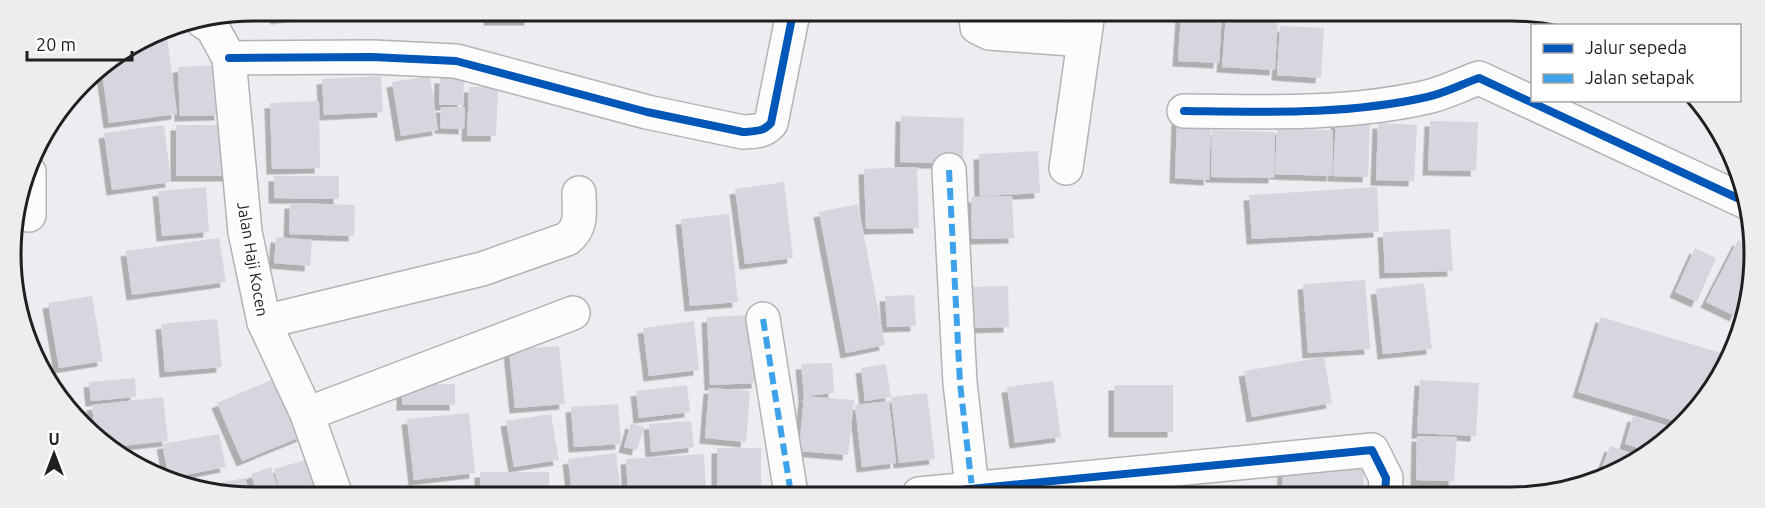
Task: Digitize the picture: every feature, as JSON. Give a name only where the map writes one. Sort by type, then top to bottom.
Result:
[{"type":"street","points":[[229,58],[372,57],[456,61],[647,112],[743,132],[754,132],[764,130],[771,123],[791,21]]},
{"type":"street","points":[[977,21],[977,27],[989,33],[1086,27],[1066,168]]},
{"type":"street","name":"Jalan Haji Kocen","points":[[209,25],[229,58],[245,232],[264,322],[307,414],[332,487]]},
{"type":"street","points":[[1184,111],[1274,112],[1369,108],[1430,97],[1479,78],[1737,197]]},
{"type":"street","points":[[949,170],[960,383],[972,487]]},
{"type":"street","points":[[264,322],[482,269],[567,239],[575,233],[579,220],[579,193]]},
{"type":"street","points":[[28,196],[28,215]]},
{"type":"street","points":[[307,414],[573,313]]},
{"type":"street","points":[[763,319],[790,487]]},
{"type":"street","points":[[983,487],[1372,450],[1386,478],[1385,487]]},
{"type":"building","points":[[1181,21],[1222,21],[1219,63],[1178,61]]},
{"type":"building","points":[[1225,21],[1278,21],[1275,70],[1222,67]]},
{"type":"building","points":[[1280,26],[1324,28],[1321,78],[1277,75]]},
{"type":"building","points":[[167,38],[177,114],[109,123],[103,77],[137,52]]},
{"type":"building","points":[[217,65],[220,115],[180,116],[178,67]]},
{"type":"building","points":[[381,76],[383,112],[324,115],[322,79]]},
{"type":"building","points":[[430,76],[438,130],[401,136],[392,82]]},
{"type":"building","points":[[440,78],[464,78],[463,105],[439,105]]},
{"type":"building","points":[[469,87],[498,87],[496,136],[467,136]]},
{"type":"building","points":[[319,101],[320,168],[272,169],[270,103]]},
{"type":"building","points":[[441,107],[465,107],[464,129],[440,128]]},
{"type":"building","points":[[901,116],[964,118],[963,164],[900,162]]},
{"type":"building","points":[[1177,119],[1211,121],[1209,180],[1175,178]]},
{"type":"building","points":[[1430,121],[1478,122],[1476,171],[1428,170]]},
{"type":"building","points":[[1336,122],[1370,123],[1368,177],[1333,176]]},
{"type":"building","points":[[1378,123],[1417,125],[1414,181],[1376,180]]},
{"type":"building","points":[[164,125],[171,182],[112,190],[104,133]]},
{"type":"building","points":[[176,125],[233,125],[233,176],[176,176]]},
{"type":"building","points":[[1277,129],[1333,130],[1332,176],[1275,174]]},
{"type":"building","points":[[1212,130],[1275,132],[1274,178],[1211,177]]},
{"type":"building","points":[[1038,151],[1040,193],[980,196],[979,154]]},
{"type":"building","points":[[917,167],[919,228],[866,229],[864,169]]},
{"type":"building","points":[[274,176],[339,176],[339,199],[274,198]]},
{"type":"building","points":[[784,182],[793,258],[745,264],[735,189]]},
{"type":"building","points":[[206,187],[209,232],[162,236],[158,191]]},
{"type":"building","points":[[1377,187],[1379,232],[1252,239],[1249,195]]},
{"type":"building","points":[[1012,196],[1014,238],[972,239],[971,197]]},
{"type":"building","points":[[290,203],[355,205],[354,236],[289,234]]},
{"type":"building","points":[[858,204],[885,345],[846,353],[819,212]]},
{"type":"building","points":[[729,214],[738,302],[690,306],[681,219]]},
{"type":"building","points":[[1450,229],[1453,271],[1385,273],[1383,232]]},
{"type":"building","points":[[276,237],[312,240],[310,266],[274,263]]},
{"type":"building","points":[[219,238],[226,282],[132,295],[126,251]]},
{"type":"building","points":[[1738,240],[1744,243],[1744,269],[1735,316],[1706,302]]},
{"type":"building","points":[[1695,248],[1716,258],[1697,302],[1675,292]]},
{"type":"building","points":[[1365,280],[1370,349],[1308,353],[1303,284]]},
{"type":"building","points":[[1424,283],[1432,349],[1383,354],[1376,289]]},
{"type":"building","points":[[1008,286],[1009,327],[970,328],[969,287]]},
{"type":"building","points":[[914,295],[916,326],[887,327],[885,296]]},
{"type":"building","points":[[92,296],[103,361],[59,368],[48,303]]},
{"type":"building","points":[[755,315],[757,383],[710,385],[707,317]]},
{"type":"building","points":[[1601,317],[1722,353],[1696,396],[1674,421],[1578,392]]},
{"type":"building","points":[[217,319],[222,367],[165,372],[161,324]]},
{"type":"building","points":[[694,321],[699,370],[649,376],[643,328]]},
{"type":"building","points":[[559,346],[565,404],[515,408],[509,350]]},
{"type":"building","points":[[1324,357],[1332,403],[1252,417],[1244,371]]},
{"type":"building","points":[[832,363],[834,393],[804,396],[801,364]]},
{"type":"building","points":[[886,364],[891,397],[865,401],[861,368]]},
{"type":"building","points":[[278,377],[303,436],[242,461],[217,403]]},
{"type":"building","points":[[135,378],[136,397],[91,401],[89,382]]},
{"type":"building","points":[[1420,380],[1479,383],[1476,436],[1417,433]]},
{"type":"building","points":[[1053,381],[1061,437],[1015,443],[1007,387]]},
{"type":"building","points":[[402,384],[455,384],[455,405],[402,405]]},
{"type":"building","points":[[687,385],[690,412],[639,418],[636,391]]},
{"type":"building","points":[[1114,385],[1173,385],[1173,432],[1114,432]]},
{"type":"building","points":[[709,388],[750,391],[746,442],[705,438]]},
{"type":"building","points":[[927,393],[935,459],[899,463],[891,397]]},
{"type":"building","points":[[804,396],[854,400],[848,455],[799,451]]},
{"type":"building","points":[[163,397],[168,441],[122,446],[94,424],[92,405]]},
{"type":"building","points":[[889,401],[896,463],[862,467],[855,405]]},
{"type":"building","points":[[618,404],[621,444],[574,447],[571,407]]},
{"type":"building","points":[[469,413],[475,473],[414,480],[407,419]]},
{"type":"building","points":[[551,414],[559,460],[514,467],[506,421]]},
{"type":"building","points":[[1633,416],[1668,426],[1640,448],[1625,444]]},
{"type":"building","points":[[691,421],[694,447],[651,452],[649,424]]},
{"type":"building","points":[[631,423],[644,427],[637,450],[624,447]]},
{"type":"building","points":[[219,434],[226,467],[179,475],[167,470],[162,444]]},
{"type":"building","points":[[1417,436],[1457,437],[1454,481],[1416,480]]},
{"type":"building","points":[[1610,446],[1632,454],[1614,463],[1602,468]]},
{"type":"building","points":[[717,448],[761,448],[761,487],[717,487]]},
{"type":"building","points":[[616,453],[620,487],[571,487],[568,459]]},
{"type":"building","points":[[704,454],[706,487],[628,487],[626,459]]},
{"type":"building","points":[[320,456],[328,487],[278,487],[274,469]]},
{"type":"building","points":[[1283,465],[1364,467],[1363,487],[1282,487]]},
{"type":"building","points":[[271,467],[277,487],[255,487],[251,474]]},
{"type":"building","points":[[480,472],[549,472],[549,487],[480,487]]},
{"type":"building","points":[[245,478],[246,487],[239,487],[214,484]]},
{"type":"marked path","points":[[949,170],[960,383],[972,487]]},
{"type":"marked path","points":[[763,319],[790,487]]},
{"type":"cycle path","points":[[229,58],[372,57],[456,61],[647,112],[743,132],[762,130],[771,123],[791,21]]},
{"type":"cycle path","points":[[1184,111],[1306,111],[1367,107],[1434,95],[1479,78],[1737,198]]},
{"type":"cycle path","points":[[991,487],[1372,450],[1386,478],[1385,487]]}]
